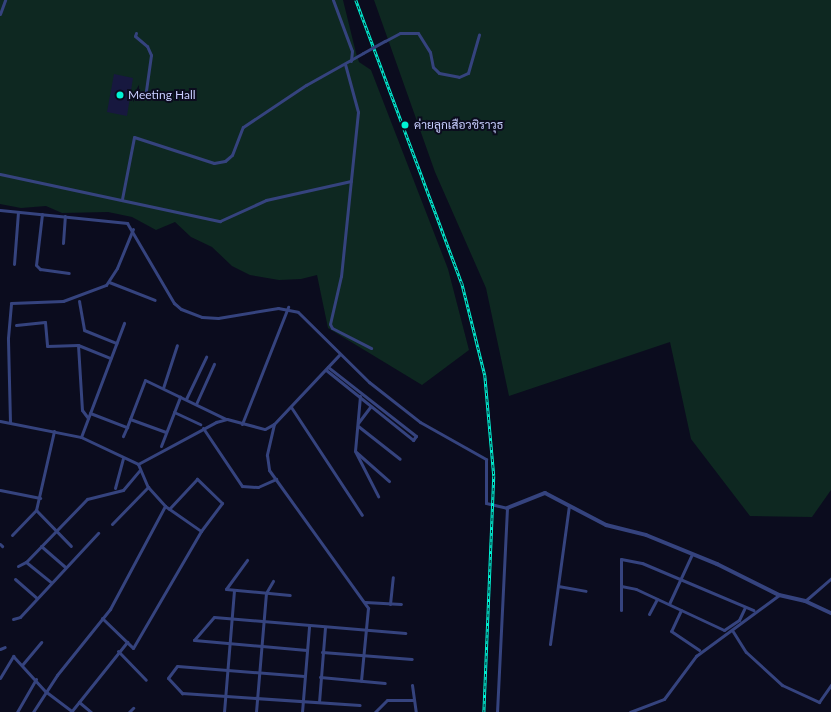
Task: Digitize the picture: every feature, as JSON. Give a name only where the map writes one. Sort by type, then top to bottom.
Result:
[{"type":"street","points":[[0,14],[5,0]]},
{"type":"street","points":[[333,0],[352,51],[351,60]]},
{"type":"street","points":[[122,199],[134,137],[214,163],[225,161],[232,155],[243,127],[306,85],[385,40],[404,32],[418,33],[430,52],[433,67],[439,73],[459,77],[468,73],[479,35]]},
{"type":"street","points":[[136,33],[135,36],[147,46],[151,55],[146,92]]},
{"type":"street","points":[[345,64],[358,105],[341,276],[330,324],[332,328],[371,348]]},
{"type":"street","points":[[0,174],[220,221],[266,200],[351,181]]},
{"type":"street","points":[[0,210],[117,220],[127,223],[132,229],[174,303],[190,314],[218,318],[288,307],[313,325],[339,355],[420,422],[486,459],[486,502],[489,506],[507,508],[545,493],[606,525],[646,535],[692,554],[780,595],[805,601],[831,613]]},
{"type":"street","points":[[14,264],[18,212]]},
{"type":"street","points":[[42,214],[36,265],[40,269],[69,273]]},
{"type":"street","points":[[63,243],[65,216]]},
{"type":"street","points":[[10,422],[8,338],[11,303],[63,301],[108,282],[132,229]]},
{"type":"street","points":[[108,282],[155,300]]},
{"type":"street","points":[[79,301],[84,330],[117,343]]},
{"type":"street","points":[[242,424],[288,307]]},
{"type":"street","points":[[16,325],[44,322],[47,346],[78,345],[111,358]]},
{"type":"street","points":[[81,437],[124,323]]},
{"type":"street","points":[[78,345],[82,410],[88,418]]},
{"type":"street","points":[[163,388],[178,345]]},
{"type":"street","points":[[123,436],[145,380],[227,419],[264,429],[274,424],[339,355]]},
{"type":"street","points":[[186,399],[206,358]]},
{"type":"street","points":[[196,404],[214,364]]},
{"type":"street","points":[[326,370],[413,440],[416,436],[328,367]]},
{"type":"street","points":[[362,393],[359,397],[355,451],[378,496]]},
{"type":"street","points":[[161,446],[180,397]]},
{"type":"street","points":[[358,424],[373,403]]},
{"type":"street","points":[[291,406],[362,515]]},
{"type":"street","points":[[174,412],[200,424]]},
{"type":"street","points":[[90,413],[127,427]]},
{"type":"street","points":[[130,419],[166,432]]},
{"type":"street","points":[[138,464],[203,428],[227,419]]},
{"type":"street","points":[[0,421],[54,430],[81,437],[138,464]]},
{"type":"street","points":[[394,425],[397,421]]},
{"type":"street","points":[[274,424],[267,463],[276,479],[368,608],[362,681]]},
{"type":"street","points":[[358,424],[400,459]]},
{"type":"street","points":[[203,428],[242,486],[258,487],[276,479]]},
{"type":"street","points":[[12,535],[36,510],[40,498],[54,430]]},
{"type":"street","points":[[355,451],[389,481]]},
{"type":"street","points":[[115,488],[123,458]]},
{"type":"street","points":[[138,464],[139,471],[148,487],[165,506],[201,530]]},
{"type":"street","points":[[18,566],[26,562],[86,499],[123,490],[139,471]]},
{"type":"street","points":[[102,618],[133,648],[201,530],[222,503],[199,479],[169,509]]},
{"type":"street","points":[[112,524],[148,487]]},
{"type":"street","points":[[0,490],[40,498]]},
{"type":"street","points":[[33,712],[45,691],[114,602],[165,506]]},
{"type":"street","points":[[550,644],[569,506]]},
{"type":"street","points":[[497,712],[507,508]]},
{"type":"street","points":[[36,510],[71,546]]},
{"type":"street","points":[[14,619],[20,617],[98,533]]},
{"type":"street","points":[[41,546],[65,567]]},
{"type":"street","points":[[669,604],[692,554]]},
{"type":"street","points":[[621,610],[621,559],[642,563],[753,610]]},
{"type":"street","points":[[247,560],[226,589],[290,595]]},
{"type":"street","points":[[26,562],[51,582]]},
{"type":"street","points":[[390,604],[393,576]]},
{"type":"street","points":[[805,601],[831,578]]},
{"type":"street","points":[[15,579],[37,598]]},
{"type":"street","points":[[256,712],[266,593],[274,581]]},
{"type":"street","points":[[558,586],[586,591]]},
{"type":"street","points":[[621,586],[636,588],[724,630],[738,620],[745,607]]},
{"type":"street","points":[[224,712],[234,590]]},
{"type":"street","points":[[630,712],[664,699],[696,656],[780,595]]},
{"type":"street","points":[[649,614],[657,598]]},
{"type":"street","points":[[365,602],[401,604]]},
{"type":"street","points":[[681,610],[671,631],[699,650]]},
{"type":"street","points":[[306,650],[194,640],[214,617],[264,620],[309,626],[405,634]]},
{"type":"street","points":[[302,712],[309,626]]},
{"type":"street","points":[[319,702],[325,627]]},
{"type":"street","points":[[732,630],[746,652],[782,685],[819,702],[831,685]]},
{"type":"street","points":[[22,665],[41,642]]},
{"type":"street","points":[[0,678],[13,656],[36,679],[45,691],[72,711],[126,642]]},
{"type":"street","points":[[0,649],[5,648]]},
{"type":"street","points":[[118,651],[146,680]]},
{"type":"street","points":[[322,652],[412,659]]},
{"type":"street","points":[[304,676],[260,670],[177,666],[168,678],[182,693],[226,695],[360,706]]},
{"type":"street","points":[[320,677],[385,683]]},
{"type":"street","points":[[17,712],[36,679]]},
{"type":"street","points":[[412,685],[416,712]]},
{"type":"street","points":[[375,712],[387,700],[414,700]]},
{"type":"street","points":[[79,702],[91,712]]},
{"type":"street","points":[[129,712],[133,708]]},
{"type":"green space","name":"ค่ายลูกเสือวชิราวุธ","points":[[0,0],[343,0],[359,62],[371,70],[448,269],[469,350],[422,385],[328,328],[317,275],[301,279],[279,280],[250,275],[232,266],[212,247],[191,237],[175,222],[156,230],[132,217],[108,212],[62,213],[46,206],[21,208],[0,204]]},
{"type":"green space","points":[[374,0],[831,0],[831,490],[812,517],[750,516],[691,439],[670,342],[509,396],[486,288],[435,172]]},
{"type":"building","name":"Meeting Hall","points":[[114,74],[133,78],[127,116],[107,112]]},
{"type":"railway","points":[[356,0],[462,283],[485,375],[494,476],[484,712]]},
{"type":"place","name":"Meeting Hall","points":[[120,95]]},
{"type":"place","name":"ค่ายลูกเสือวชิราวุธ","points":[[405,125]]}]
